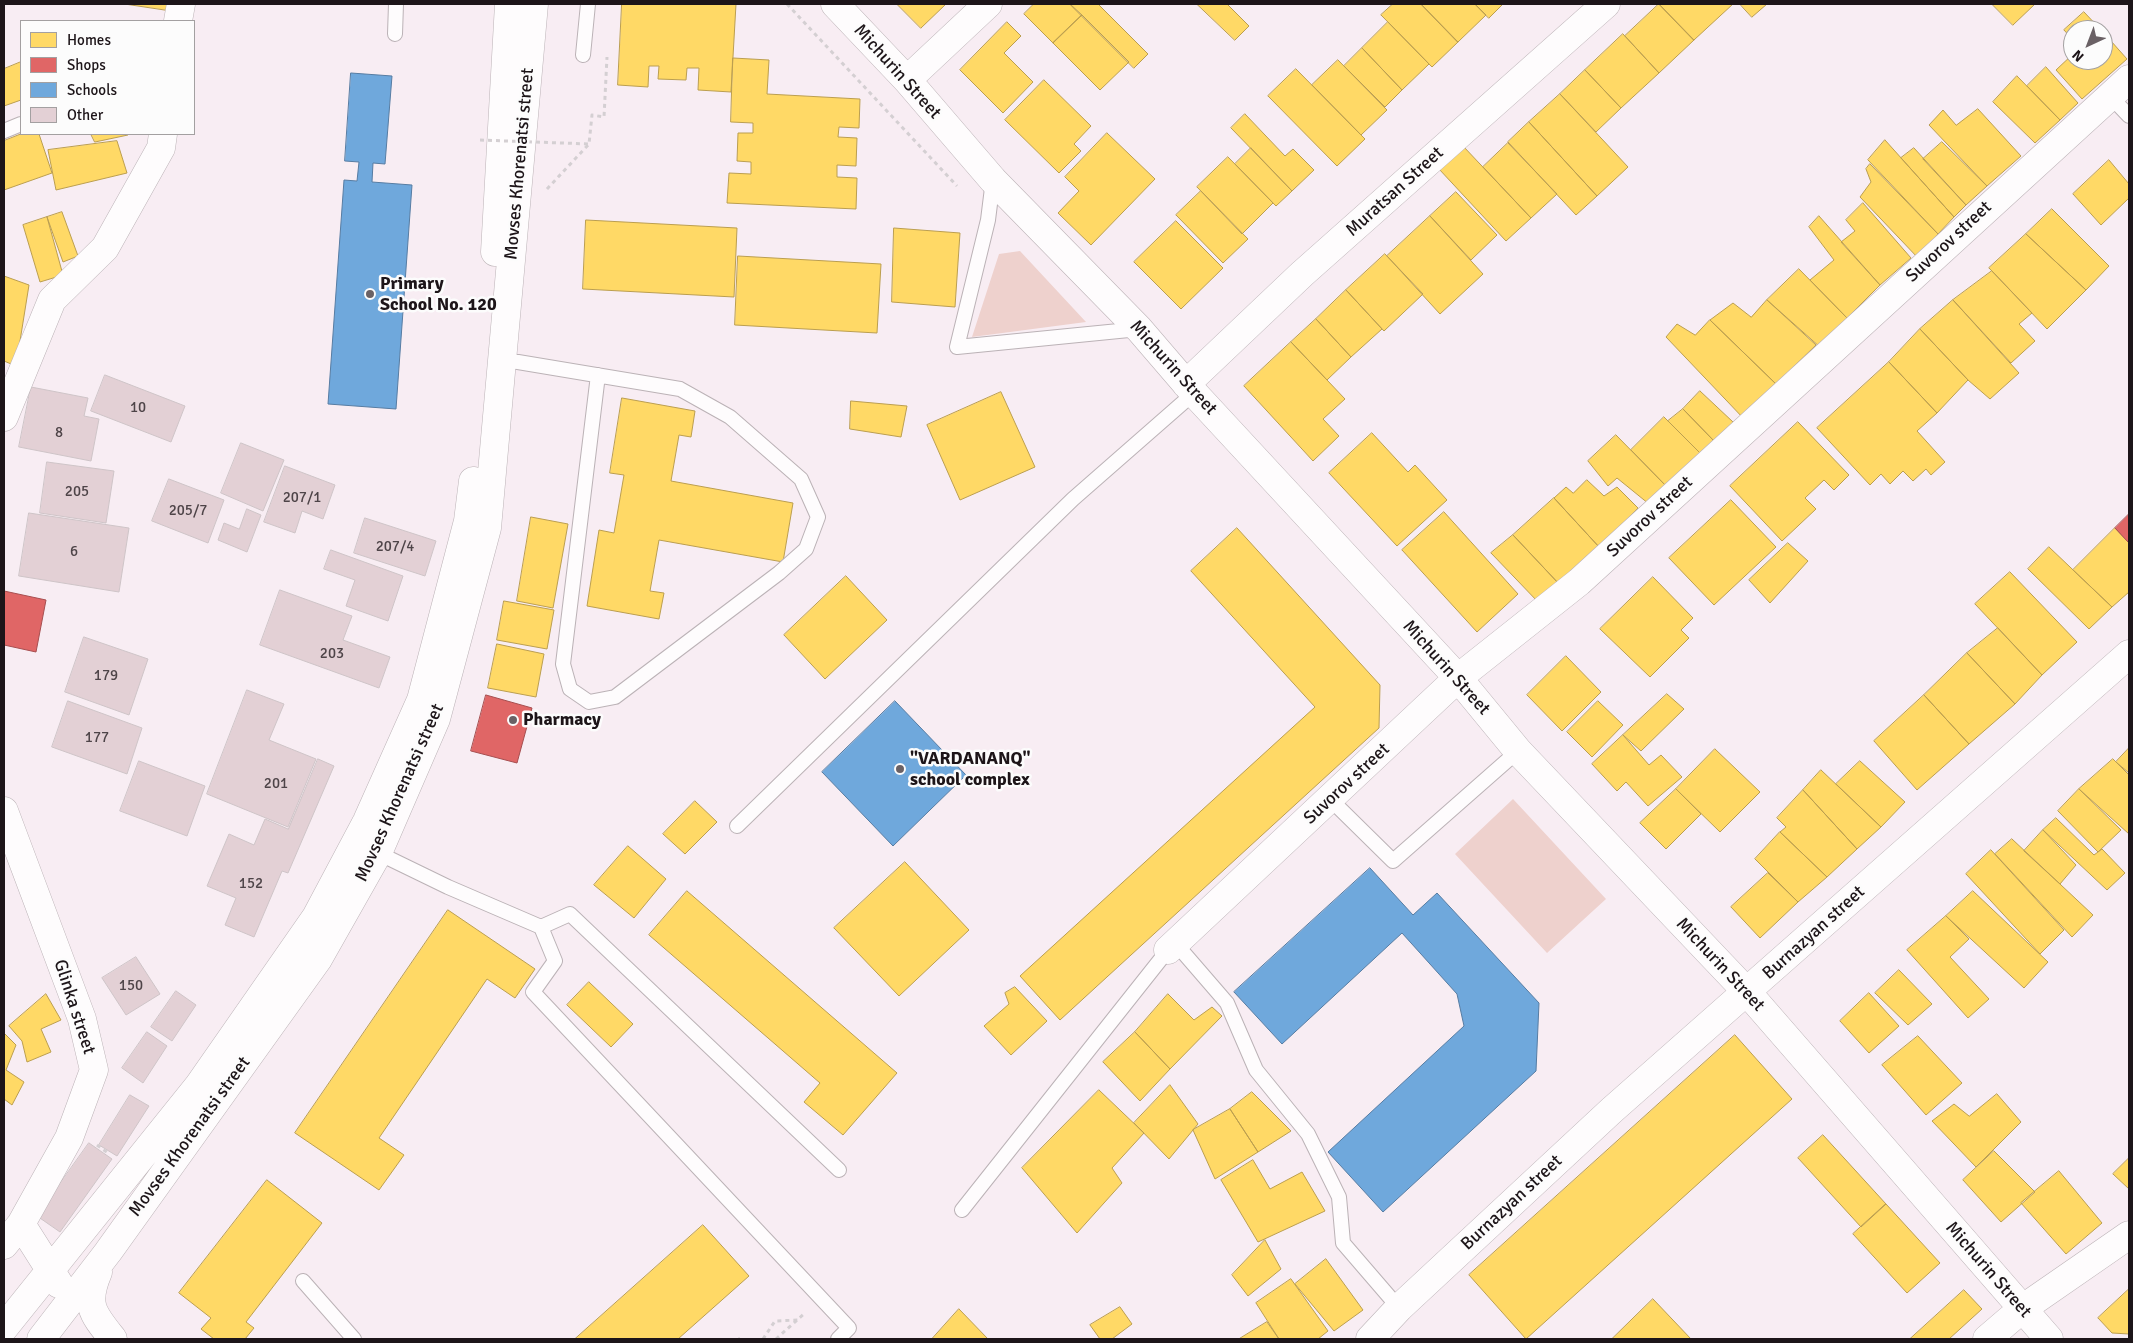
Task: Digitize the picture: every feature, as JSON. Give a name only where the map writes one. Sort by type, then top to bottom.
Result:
[{"type":"street","points":[[178,20],[181,4]]},
{"type":"street","name":"Movses Khorenatsi street","points":[[4,1328],[199,1084],[316,917],[366,821],[421,700],[468,521],[488,364],[508,4]]},
{"type":"street","name":"Movses Khorenatsi street","points":[[41,1339],[108,1252],[318,958],[378,853],[436,719],[487,528],[534,4]]},
{"type":"street","name":"Michurin Street","points":[[834,4],[907,80],[993,180],[1139,330],[1190,388],[1458,678],[1518,751],[1747,992],[2049,1339]]},
{"type":"street","points":[[907,80],[988,4]]},
{"type":"street","name":"Muratsan Street","points":[[1190,388],[1302,274],[1606,4]]},
{"type":"street","name":"Suvorov street","points":[[1172,947],[1458,678],[1579,582],[2119,87]]},
{"type":"street","points":[[4,416],[52,300],[105,248],[161,148],[163,135]]},
{"type":"street","name":"Burnazyan street","points":[[1370,1339],[1399,1308],[1612,1110],[2129,654]]},
{"type":"street","name":"Glinka street","points":[[4,811],[82,1019],[94,1070],[69,1138],[21,1224]]},
{"type":"street","points":[[4,1246],[21,1224],[71,1302]]},
{"type":"street","points":[[1987,1339],[2022,1309],[2129,1235]]},
{"type":"street","points":[[108,1252],[92,1285],[90,1302],[95,1317],[114,1339]]},
{"type":"lane","points":[[395,34],[396,4]]},
{"type":"lane","points":[[583,55],[588,4]]},
{"type":"lane","points":[[2119,87],[2129,116]]},
{"type":"lane","points":[[4,131],[20,124]]},
{"type":"lane","points":[[993,180],[988,220],[957,347],[1139,330]]},
{"type":"lane","points":[[503,361],[598,375],[680,389],[730,417],[801,479],[818,517],[806,549],[779,573],[615,697],[589,702],[570,689],[563,664],[598,375]]},
{"type":"lane","points":[[737,826],[1072,499],[1190,388]]},
{"type":"lane","points":[[1330,800],[1393,861],[1518,751]]},
{"type":"lane","points":[[378,853],[448,887],[541,927],[555,961],[532,992],[849,1328],[838,1339]]},
{"type":"lane","points":[[541,927],[570,914],[839,1170]]},
{"type":"lane","points":[[962,1210],[1172,947],[1227,1003],[1256,1070],[1308,1134],[1339,1197],[1343,1243],[1399,1308]]},
{"type":"lane","points":[[302,1281],[354,1339]]},
{"type":"path","points":[[787,4],[988,220]]},
{"type":"path","points":[[480,140],[589,144],[592,115],[604,116],[607,51]]},
{"type":"path","points":[[763,1339],[775,1321],[798,1320],[776,1339]]},
{"type":"shaded area","points":[[1020,251],[1086,322],[972,337],[999,254]]},
{"type":"shaded area","points":[[1513,799],[1606,899],[1547,953],[1455,854]]},
{"type":"building: Homes","points":[[125,4],[168,4],[167,10]]},
{"type":"building: Homes","points":[[622,4],[736,4],[731,92],[698,90],[699,68],[687,68],[686,80],[658,79],[659,66],[649,66],[648,87],[618,85]]},
{"type":"building: Homes","points":[[897,4],[946,4],[921,28]]},
{"type":"building: Homes","points":[[1034,4],[1070,4],[1082,15],[1053,43],[1024,14]]},
{"type":"building: Homes","points":[[1070,4],[1098,4],[1148,54],[1134,68]]},
{"type":"building: Homes","points":[[1197,4],[1227,4],[1249,26],[1235,40]]},
{"type":"building: Homes","points":[[1393,4],[1421,4],[1458,42],[1432,67],[1381,15]]},
{"type":"building: Homes","points":[[1421,4],[1475,4],[1486,15],[1458,42]]},
{"type":"building: Homes","points":[[1475,4],[1503,4],[1489,18]]},
{"type":"building: Homes","points":[[1659,4],[1694,40],[1659,73],[1625,36]]},
{"type":"building: Homes","points":[[1659,4],[1733,4],[1694,40]]},
{"type":"building: Homes","points":[[1740,4],[1767,4],[1752,17]]},
{"type":"building: Homes","points":[[1992,4],[2035,4],[2013,25]]},
{"type":"building: Homes","points":[[2084,12],[2092,20],[2075,20]]},
{"type":"building: Homes","points":[[1082,15],[1129,62],[1100,90],[1053,43]]},
{"type":"building: Homes","points":[[1007,22],[1021,36],[1004,53],[1033,82],[1003,113],[960,70]]},
{"type":"building: Homes","points":[[1388,22],[1429,64],[1402,90],[1362,48]]},
{"type":"building: Homes","points":[[1623,34],[1659,73],[1621,108],[1585,70]]},
{"type":"building: Homes","points":[[2113,43],[2127,59],[2082,99],[2056,70],[2063,63],[2063,70],[2113,70]]},
{"type":"building: Homes","points":[[1362,48],[1402,90],[1385,107],[1344,66]]},
{"type":"building: Homes","points":[[733,58],[769,60],[767,94],[860,99],[859,128],[839,127],[838,137],[857,138],[856,166],[837,165],[837,177],[857,178],[856,209],[727,203],[729,173],[751,174],[751,162],[737,161],[738,133],[753,133],[753,123],[731,122]]},
{"type":"building: Homes","points":[[1338,60],[1387,110],[1361,135],[1312,85]]},
{"type":"building: Homes","points":[[20,62],[20,100],[4,106],[4,69]]},
{"type":"building: Homes","points":[[2046,67],[2078,103],[2060,120],[2027,86]]},
{"type":"building: Homes","points":[[1296,69],[1365,139],[1337,166],[1268,96]]},
{"type":"building: Homes","points":[[1585,70],[1621,108],[1596,132],[1560,94]]},
{"type":"building: Homes","points":[[2017,76],[2060,120],[2035,143],[1993,102]]},
{"type":"building: Homes","points":[[1044,80],[1091,126],[1074,144],[1081,151],[1059,173],[1005,120]]},
{"type":"building: Homes","points":[[1560,94],[1628,167],[1597,196],[1529,122]]},
{"type":"building: Homes","points":[[1978,109],[2021,156],[1987,186],[1929,125],[1943,110],[1956,125]]},
{"type":"building: Homes","points":[[1245,114],[1285,156],[1293,149],[1314,170],[1292,191],[1231,128]]},
{"type":"building: Homes","points":[[1529,122],[1597,196],[1576,215],[1508,142]]},
{"type":"building: Homes","points":[[1107,133],[1155,179],[1091,245],[1058,213],[1079,191],[1065,177]]},
{"type":"building: Homes","points":[[20,134],[39,135],[52,173],[4,190],[4,141]]},
{"type":"building: Homes","points":[[92,135],[128,135],[95,142]]},
{"type":"building: Homes","points":[[1885,140],[1954,217],[1938,234],[1868,160]]},
{"type":"building: Homes","points":[[117,141],[127,173],[56,190],[48,150]]},
{"type":"building: Homes","points":[[1942,142],[1987,186],[1966,205],[1923,159]]},
{"type":"building: Homes","points":[[1508,143],[1557,194],[1531,218],[1483,167]]},
{"type":"building: Homes","points":[[1463,146],[1531,218],[1506,241],[1439,169]]},
{"type":"building: Homes","points":[[1251,148],[1292,191],[1276,206],[1235,164]]},
{"type":"building: Homes","points":[[1914,148],[1966,205],[1954,217],[1901,158]]},
{"type":"building: Homes","points":[[1228,157],[1273,203],[1242,234],[1197,187]]},
{"type":"building: Homes","points":[[2109,160],[2129,184],[2129,198],[2101,225],[2073,194]]},
{"type":"building: Homes","points":[[1870,164],[1938,234],[1919,259],[1860,197],[1871,182],[1866,169]]},
{"type":"building: Homes","points":[[1201,191],[1248,239],[1223,263],[1176,215]]},
{"type":"building: Homes","points":[[1456,192],[1497,235],[1471,260],[1430,216]]},
{"type":"building: Homes","points":[[1863,203],[1911,258],[1880,285],[1841,242],[1855,231],[1846,220]]},
{"type":"building: Homes","points":[[2052,209],[2109,266],[2086,290],[2026,234]]},
{"type":"building: Homes","points":[[62,212],[78,256],[63,262],[47,217]]},
{"type":"building: Homes","points":[[1430,216],[1483,274],[1440,314],[1387,256]]},
{"type":"building: Homes","points":[[1819,216],[1880,285],[1847,318],[1810,280],[1834,260],[1809,227]]},
{"type":"building: Homes","points":[[47,217],[63,275],[40,282],[23,225]]},
{"type":"building: Homes","points":[[586,220],[737,228],[734,297],[583,289]]},
{"type":"building: Homes","points":[[1176,221],[1223,268],[1181,309],[1134,262]]},
{"type":"building: Homes","points":[[894,228],[960,233],[955,307],[892,302]]},
{"type":"building: Homes","points":[[2026,234],[2086,290],[2047,329],[1989,268]]},
{"type":"building: Homes","points":[[1385,254],[1423,294],[1384,331],[1346,290]]},
{"type":"building: Homes","points":[[738,256],[881,264],[877,333],[735,325]]},
{"type":"building: Homes","points":[[1799,269],[1847,318],[1821,348],[1767,300]]},
{"type":"building: Homes","points":[[1992,271],[2032,313],[2019,324],[2035,341],[2011,363],[1953,300]]},
{"type":"building: Homes","points":[[4,276],[29,285],[16,366],[4,361]]},
{"type":"building: Homes","points":[[1346,290],[1382,329],[1351,357],[1316,319]]},
{"type":"building: Homes","points":[[1767,300],[1816,345],[1776,384],[1710,320],[1733,303],[1751,317]]},
{"type":"building: Homes","points":[[1953,300],[2019,373],[1990,399],[1968,380],[1920,329]]},
{"type":"building: Homes","points":[[1316,319],[1351,357],[1327,380],[1291,342]]},
{"type":"building: Homes","points":[[1710,320],[1776,384],[1745,420],[1666,337],[1677,324],[1695,335]]},
{"type":"building: Homes","points":[[1920,329],[1968,380],[1937,413],[1889,362]]},
{"type":"building: Homes","points":[[1291,342],[1345,399],[1323,419],[1339,436],[1313,461],[1244,386]]},
{"type":"building: Homes","points":[[1889,362],[1937,413],[1917,431],[1945,462],[1931,475],[1926,469],[1913,481],[1903,471],[1890,484],[1881,474],[1870,485],[1817,428]]},
{"type":"building: Homes","points":[[1700,391],[1733,422],[1714,441],[1683,409]]},
{"type":"building: Homes","points":[[1001,392],[1035,467],[960,500],[927,425]]},
{"type":"building: Homes","points":[[622,398],[695,411],[691,437],[679,435],[671,481],[793,503],[783,562],[659,540],[650,591],[664,593],[659,619],[587,606],[599,530],[614,533],[624,475],[610,473]]},
{"type":"building: Homes","points":[[851,401],[907,406],[901,437],[850,429]]},
{"type":"building: Homes","points":[[1683,409],[1714,441],[1703,456],[1668,421]]},
{"type":"building: Homes","points":[[1664,417],[1703,456],[1667,487],[1631,450]]},
{"type":"building: Homes","points":[[1798,422],[1849,475],[1834,490],[1824,480],[1805,498],[1816,509],[1782,541],[1730,486]]},
{"type":"building: Homes","points":[[1372,433],[1408,472],[1415,465],[1447,500],[1397,546],[1329,473]]},
{"type":"building: Homes","points":[[1616,435],[1667,487],[1649,504],[1617,478],[1608,486],[1588,461]]},
{"type":"building: Homes","points":[[1587,480],[1604,496],[1617,487],[1638,508],[1600,548],[1554,498],[1566,487],[1573,493]]},
{"type":"building: Homes","points":[[1554,498],[1600,548],[1560,585],[1513,535]]},
{"type":"building: Homes","points":[[1731,500],[1776,547],[1714,605],[1669,558]]},
{"type":"building: Homes","points":[[1444,512],[1518,594],[1477,632],[1402,550]]},
{"type":"building: Homes","points":[[531,517],[568,524],[553,608],[517,601]]},
{"type":"building: Homes","points":[[1237,528],[1380,685],[1379,728],[1060,1020],[1020,976],[1315,707],[1191,571]]},
{"type":"building: Homes","points":[[2115,528],[2129,543],[2129,592],[2112,607],[2073,570]]},
{"type":"building: Homes","points":[[1513,535],[1560,585],[1539,603],[1491,553]]},
{"type":"building: Homes","points":[[1788,543],[1808,561],[1770,603],[1749,580]]},
{"type":"building: Homes","points":[[2049,547],[2112,607],[2089,629],[2028,569]]},
{"type":"building: Homes","points":[[2010,572],[2077,642],[2042,675],[1975,604]]},
{"type":"building: Homes","points":[[846,576],[887,620],[825,679],[784,635]]},
{"type":"building: Homes","points":[[1653,577],[1693,618],[1681,630],[1689,638],[1650,677],[1600,629]]},
{"type":"building: Homes","points":[[504,601],[554,610],[547,649],[497,640]]},
{"type":"building: Homes","points":[[1998,628],[2042,675],[2015,704],[1967,653]]},
{"type":"building: Homes","points":[[497,644],[544,654],[536,697],[488,688]]},
{"type":"building: Homes","points":[[1967,653],[2015,704],[1969,744],[1924,695]]},
{"type":"building: Homes","points":[[1566,656],[1601,692],[1562,731],[1527,695]]},
{"type":"building: Homes","points":[[1667,694],[1684,709],[1641,751],[1623,735]]},
{"type":"building: Homes","points":[[1924,695],[1969,744],[1917,790],[1874,741]]},
{"type":"building: Homes","points":[[1598,701],[1623,725],[1592,757],[1567,732]]},
{"type":"building: Homes","points":[[1623,735],[1649,765],[1661,755],[1682,777],[1648,806],[1626,782],[1617,791],[1592,764]]},
{"type":"building: Homes","points":[[2129,748],[2129,773],[2116,762]]},
{"type":"building: Homes","points":[[1715,749],[1760,792],[1720,832],[1676,789]]},
{"type":"building: Homes","points":[[2113,759],[2129,775],[2129,834],[2079,789]]},
{"type":"building: Homes","points":[[1860,761],[1905,802],[1881,827],[1836,784]]},
{"type":"building: Homes","points":[[1821,770],[1881,827],[1857,849],[1803,790]]},
{"type":"building: Homes","points":[[1676,789],[1701,814],[1666,849],[1640,823]]},
{"type":"building: Homes","points":[[2079,789],[2121,830],[2098,852],[2058,811]]},
{"type":"building: Homes","points":[[1803,790],[1857,849],[1827,877],[1780,832],[1786,827],[1777,818]]},
{"type":"building: Homes","points":[[695,801],[717,822],[685,854],[663,834]]},
{"type":"building: Homes","points":[[2056,818],[2094,855],[2102,849],[2125,873],[2107,890],[2043,830]]},
{"type":"building: Homes","points":[[2043,830],[2076,865],[2060,884],[2024,851]]},
{"type":"building: Homes","points":[[1780,832],[1827,877],[1798,902],[1755,859]]},
{"type":"building: Homes","points":[[2012,839],[2093,915],[2072,937],[1995,854]]},
{"type":"building: Homes","points":[[628,846],[666,879],[634,918],[594,885]]},
{"type":"building: Homes","points":[[1991,850],[2064,930],[2040,954],[1966,874]]},
{"type":"building: Homes","points":[[905,862],[969,930],[899,996],[834,928]]},
{"type":"building: Homes","points":[[1768,873],[1798,902],[1760,938],[1731,907]]},
{"type":"building: Homes","points":[[687,891],[897,1073],[843,1135],[804,1102],[820,1083],[649,935]]},
{"type":"building: Homes","points":[[1973,891],[2048,962],[2024,988],[1946,916]]},
{"type":"building: Homes","points":[[448,910],[535,969],[515,998],[487,979],[379,1138],[404,1155],[379,1190],[295,1133]]},
{"type":"building: Homes","points":[[1946,916],[1969,939],[1950,957],[1989,999],[1968,1018],[1907,950]]},
{"type":"building: Homes","points":[[1899,970],[1932,1004],[1908,1025],[1875,993]]},
{"type":"building: Homes","points":[[589,982],[633,1024],[611,1047],[567,1005]]},
{"type":"building: Homes","points":[[1015,987],[1047,1021],[1011,1055],[984,1026],[1009,1004],[1005,993]]},
{"type":"building: Homes","points":[[1869,993],[1899,1026],[1869,1053],[1840,1021]]},
{"type":"building: Homes","points":[[46,994],[61,1020],[41,1029],[51,1052],[27,1062],[22,1041],[9,1026]]},
{"type":"building: Homes","points":[[1168,994],[1194,1020],[1212,1007],[1222,1016],[1170,1069],[1135,1032]]},
{"type":"building: Homes","points":[[1135,1032],[1170,1069],[1140,1101],[1103,1062]]},
{"type":"building: Homes","points":[[4,1033],[16,1045],[6,1070],[24,1082],[12,1105],[4,1099]]},
{"type":"building: Homes","points":[[1735,1035],[1792,1099],[1526,1339],[1469,1275]]},
{"type":"building: Homes","points":[[1918,1036],[1962,1083],[1926,1115],[1882,1065]]},
{"type":"building: Homes","points":[[1170,1085],[1198,1124],[1169,1159],[1134,1123]]},
{"type":"building: Homes","points":[[1099,1090],[1144,1133],[1112,1168],[1122,1183],[1077,1233],[1022,1168]]},
{"type":"building: Homes","points":[[1252,1092],[1291,1131],[1258,1152],[1230,1109]]},
{"type":"building: Homes","points":[[1997,1094],[2021,1122],[1976,1167],[1932,1121],[1954,1104],[1969,1116]]},
{"type":"building: Homes","points":[[1230,1109],[1258,1152],[1215,1179],[1193,1130]]},
{"type":"building: Homes","points":[[1823,1135],[1886,1204],[1861,1227],[1798,1158]]},
{"type":"building: Homes","points":[[1994,1151],[2035,1192],[2001,1222],[1963,1180]]},
{"type":"building: Homes","points":[[2129,1158],[2129,1189],[2113,1174]]},
{"type":"building: Homes","points":[[1253,1160],[1270,1189],[1302,1172],[1325,1211],[1258,1242],[1221,1180]]},
{"type":"building: Homes","points":[[2059,1171],[2102,1223],[2066,1254],[2021,1203]]},
{"type":"building: Homes","points":[[267,1180],[322,1223],[246,1322],[254,1328],[245,1339],[214,1339],[201,1329],[211,1318],[179,1293]]},
{"type":"building: Homes","points":[[1886,1204],[1940,1263],[1907,1293],[1853,1234]]},
{"type":"building: Homes","points":[[703,1225],[749,1276],[678,1339],[575,1339]]},
{"type":"building: Homes","points":[[1265,1240],[1281,1269],[1248,1296],[1232,1275]]},
{"type":"building: Homes","points":[[1326,1259],[1363,1310],[1334,1331],[1295,1284]]},
{"type":"building: Homes","points":[[1291,1279],[1328,1331],[1318,1339],[1279,1339],[1256,1303]]},
{"type":"building: Homes","points":[[2129,1289],[2129,1334],[2112,1333],[2098,1318]]},
{"type":"building: Homes","points":[[1964,1290],[1982,1309],[1949,1339],[1910,1339]]},
{"type":"building: Homes","points":[[1653,1299],[1691,1339],[1612,1339]]},
{"type":"building: Homes","points":[[1120,1307],[1132,1324],[1112,1339],[1100,1339],[1090,1325]]},
{"type":"building: Homes","points":[[959,1309],[988,1339],[932,1339]]},
{"type":"building: Homes","points":[[1267,1322],[1279,1339],[1239,1339]]},
{"type":"building: Shops","points":[[2129,514],[2129,543],[2115,528]]},
{"type":"building: Shops","points":[[4,591],[46,600],[36,652],[4,645]]},
{"type":"building: Shops","points":[[486,695],[532,708],[517,763],[471,751]]},
{"type":"building: Schools","name":"Primary School No. 120","points":[[351,73],[392,76],[385,164],[373,163],[372,182],[412,185],[396,409],[328,404],[344,180],[357,181],[359,162],[345,161]]},
{"type":"building: Schools","points":[[895,701],[966,775],[893,846],[822,772]]},
{"type":"building: Schools","points":[[1370,868],[1413,915],[1437,893],[1539,1003],[1536,1071],[1383,1212],[1328,1152],[1464,1026],[1457,994],[1402,933],[1282,1044],[1234,992]]},
{"type":"building: Other","points":[[105,375],[185,406],[171,442],[91,411]]},
{"type":"building: Other","points":[[31,387],[88,398],[84,416],[99,419],[91,461],[19,447]]},
{"type":"building: Other","points":[[241,443],[284,460],[263,511],[221,493]]},
{"type":"building: Other","points":[[47,462],[114,471],[106,523],[40,513]]},
{"type":"building: Other","points":[[285,466],[335,485],[323,519],[302,511],[295,533],[264,522]]},
{"type":"building: Other","points":[[169,479],[224,500],[208,543],[152,521]]},
{"type":"building: Other","points":[[247,509],[261,515],[247,552],[218,540],[224,523],[239,529]]},
{"type":"building: Other","points":[[29,513],[129,528],[119,592],[19,576]]},
{"type":"building: Other","points":[[365,518],[436,541],[425,576],[354,553]]},
{"type":"building: Other","points":[[331,550],[403,576],[388,621],[346,606],[355,580],[324,569]]},
{"type":"building: Other","points":[[280,590],[352,616],[343,640],[390,657],[379,688],[260,645]]},
{"type":"building: Other","points":[[84,637],[148,659],[129,715],[65,692]]},
{"type":"building: Other","points":[[247,690],[284,704],[269,740],[316,759],[288,827],[207,794]]},
{"type":"building: Other","points":[[68,701],[142,728],[127,774],[52,747]]},
{"type":"building: Other","points":[[318,759],[334,766],[288,873],[282,871],[254,937],[225,925],[236,898],[207,886],[229,834],[254,845],[265,819],[288,829]]},
{"type":"building: Other","points":[[139,761],[205,786],[187,836],[120,811]]},
{"type":"building: Other","points":[[136,957],[160,994],[126,1015],[102,978]]},
{"type":"building: Other","points":[[176,991],[196,1005],[172,1041],[151,1027]]},
{"type":"building: Other","points":[[147,1032],[167,1046],[143,1083],[122,1068]]},
{"type":"building: Other","points":[[130,1095],[149,1106],[117,1156],[99,1145]]},
{"type":"building: Other","points":[[89,1143],[112,1159],[60,1232],[37,1216]]},
{"type":"place","name":"Primary School No. 120","points":[[370,294]]},
{"type":"place","name":"Pharmacy","points":[[513,720]]},
{"type":"place","name":"\"VARDANANQ\" school complex","points":[[900,769]]}]
